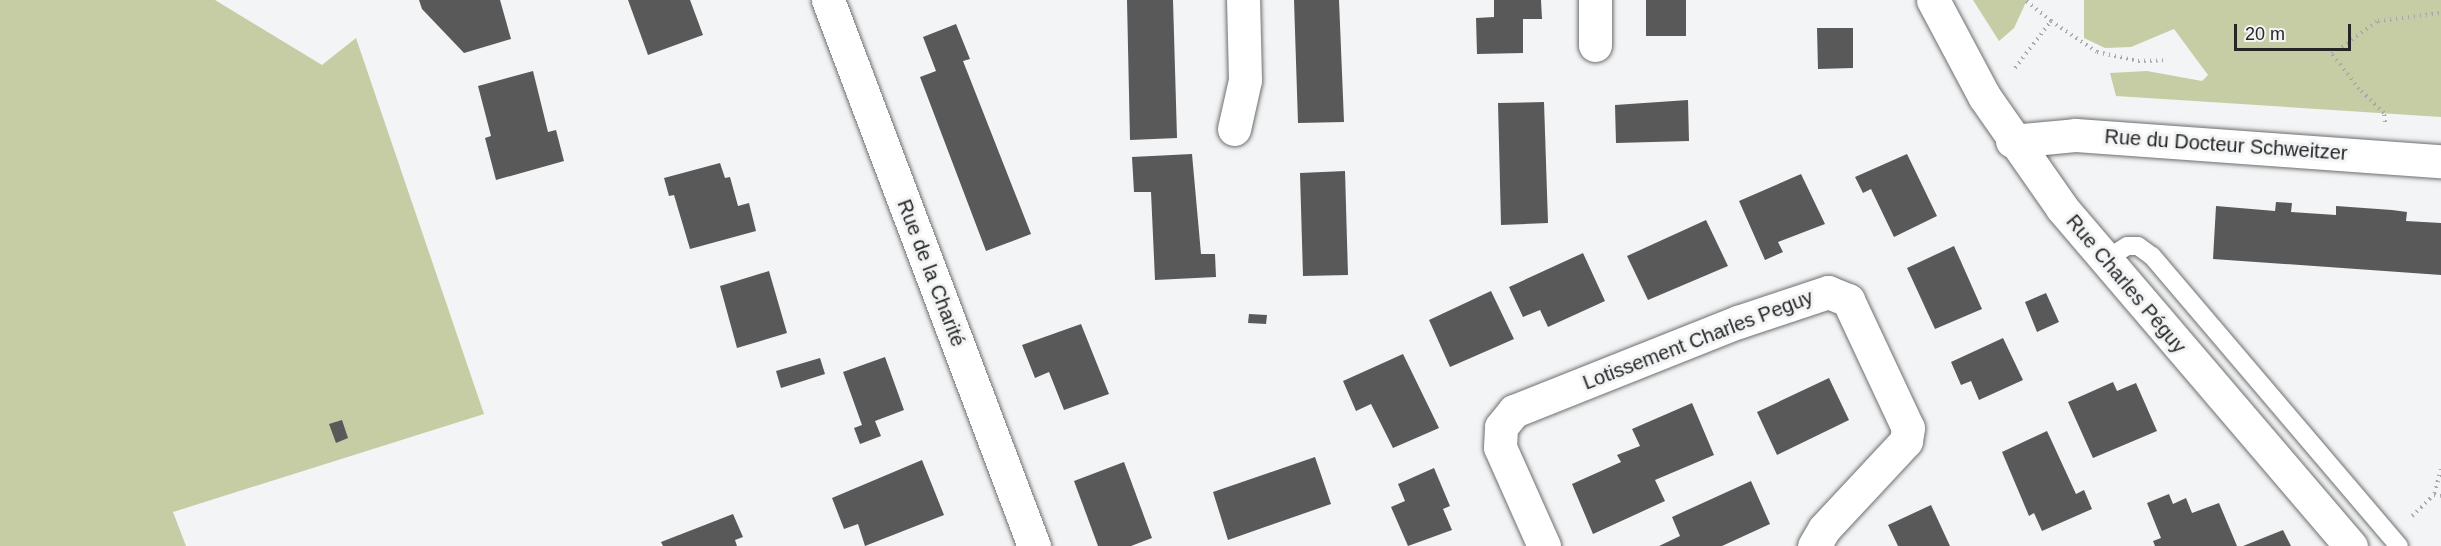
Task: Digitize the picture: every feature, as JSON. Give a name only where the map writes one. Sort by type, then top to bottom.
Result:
[{"type":"street","name":"Rue de la Charité","points":[[828,0],[1034,546]]},
{"type":"street","points":[[1234,129],[1245,80],[1242,0]]},
{"type":"street","points":[[1595,0],[1595,45]]},
{"type":"street","name":"Rue Charles Péguy","points":[[1933,0],[2012,141],[2105,260],[2351,546]]},
{"type":"street","name":"Rue du Docteur Schweitzer","points":[[2012,141],[2075,135],[2441,161]]},
{"type":"street","name":"Lotissement Charles Peguy","points":[[1544,546],[1500,447],[1501,427],[1514,411],[1738,322],[1828,292],[1848,300],[1908,428],[1906,441],[1824,529],[1814,546]]},
{"type":"lane","points":[[2105,260],[2127,246],[2138,246],[2152,256],[2399,546]]},
{"type":"path","points":[[2025,0],[2051,21],[2097,52],[2138,61],[2163,60]]},
{"type":"path","points":[[2389,156],[2384,113],[2359,89],[2332,54],[2378,21],[2441,13]]},
{"type":"path","points":[[2015,68],[2051,21]]},
{"type":"path","points":[[2412,516],[2434,495],[2441,469]]},
{"type":"path","points":[[2434,495],[2441,496]]},
{"type":"green space","points":[[0,0],[215,0],[322,65],[356,38],[484,414],[173,512],[186,546],[0,546]]},
{"type":"green space","points":[[1973,0],[2027,0],[2014,28],[1999,41]]},
{"type":"green space","points":[[2084,0],[2441,0],[2441,117],[2116,96],[2110,73],[2147,71],[2202,81],[2208,75],[2174,29],[2131,47],[2105,48],[2084,38]]},
{"type":"building","points":[[419,0],[500,0],[511,39],[464,53],[422,9]]},
{"type":"building","points":[[628,0],[690,0],[703,35],[648,55]]},
{"type":"building","points":[[1127,0],[1173,0],[1177,138],[1130,140]]},
{"type":"building","points":[[1294,0],[1339,0],[1344,122],[1298,123]]},
{"type":"building","points":[[1494,0],[1541,0],[1542,19],[1523,19],[1523,53],[1477,54],[1476,18],[1494,17]]},
{"type":"building","points":[[1646,0],[1686,0],[1686,36],[1646,36]]},
{"type":"building","points":[[956,24],[970,59],[963,61],[1031,234],[986,251],[920,77],[936,71],[923,37]]},
{"type":"building","points":[[1817,28],[1853,28],[1853,68],[1818,69]]},
{"type":"building","points":[[533,71],[548,132],[556,130],[564,161],[496,180],[485,138],[491,136],[478,86]]},
{"type":"building","points":[[1688,100],[1689,141],[1616,143],[1615,105]]},
{"type":"building","points":[[1544,102],[1548,223],[1501,225],[1498,103]]},
{"type":"building","points":[[1192,154],[1201,254],[1215,254],[1216,277],[1155,280],[1151,192],[1134,192],[1132,157]]},
{"type":"building","points":[[1907,154],[1937,216],[1894,237],[1871,189],[1863,193],[1855,177]]},
{"type":"building","points":[[720,163],[725,178],[730,177],[738,206],[749,203],[756,231],[690,249],[674,195],[669,196],[664,178]]},
{"type":"building","points":[[1345,171],[1348,275],[1303,276],[1300,173]]},
{"type":"building","points":[[1801,174],[1825,224],[1778,242],[1783,252],[1765,260],[1739,201]]},
{"type":"building","points":[[2276,202],[2292,203],[2291,212],[2336,215],[2336,206],[2392,210],[2407,212],[2406,221],[2441,223],[2441,275],[2213,259],[2216,206],[2275,211]]},
{"type":"building","points":[[1706,220],[1728,266],[1648,300],[1627,256]]},
{"type":"building","points":[[1954,246],[1982,309],[1935,329],[1907,268]]},
{"type":"building","points":[[1583,253],[1605,301],[1548,327],[1540,310],[1523,317],[1509,287]]},
{"type":"building","points":[[769,271],[787,333],[737,348],[720,286]]},
{"type":"building","points":[[1491,291],[1514,339],[1450,367],[1429,320]]},
{"type":"building","points":[[2046,293],[2059,322],[2037,332],[2025,302]]},
{"type":"building","points":[[1249,314],[1267,315],[1266,324],[1248,323]]},
{"type":"building","points":[[1081,324],[1109,394],[1064,410],[1049,372],[1035,378],[1022,345]]},
{"type":"building","points":[[2003,338],[2023,380],[1979,400],[1971,381],[1961,385],[1951,362]]},
{"type":"building","points":[[1403,354],[1439,428],[1393,448],[1371,404],[1356,411],[1343,381]]},
{"type":"building","points":[[885,357],[904,410],[875,421],[881,436],[860,444],[854,428],[862,425],[843,372]]},
{"type":"building","points":[[820,358],[825,374],[781,388],[776,371]]},
{"type":"building","points":[[1829,378],[1849,420],[1777,455],[1757,412]]},
{"type":"building","points":[[2113,382],[2117,391],[2136,383],[2157,431],[2093,458],[2068,402]]},
{"type":"building","points":[[1692,403],[1714,455],[1655,480],[1665,501],[1593,534],[1572,484],[1621,462],[1617,455],[1640,446],[1632,429]]},
{"type":"building","points":[[342,420],[348,438],[336,443],[329,424]]},
{"type":"building","points":[[2047,431],[2076,494],[2084,490],[2092,509],[2042,531],[2034,513],[2029,516],[2002,452]]},
{"type":"building","points":[[1315,457],[1331,504],[1228,540],[1213,492]]},
{"type":"building","points":[[922,460],[944,515],[865,546],[858,524],[844,529],[832,498]]},
{"type":"building","points":[[1124,462],[1152,538],[1131,546],[1098,546],[1074,481]]},
{"type":"building","points":[[1434,468],[1450,506],[1443,509],[1452,530],[1408,546],[1391,507],[1405,501],[1398,484]]},
{"type":"building","points":[[1751,481],[1770,524],[1722,546],[1659,546],[1680,536],[1672,517]]},
{"type":"building","points":[[2169,494],[2173,504],[2186,498],[2192,513],[2219,503],[2237,546],[2155,546],[2153,541],[2161,538],[2147,503]]},
{"type":"building","points":[[1931,505],[1950,546],[1898,546],[1888,525]]},
{"type":"building","points":[[733,514],[743,537],[735,540],[737,546],[663,546],[661,542]]},
{"type":"building","points":[[2283,530],[2291,546],[2243,546]]}]
